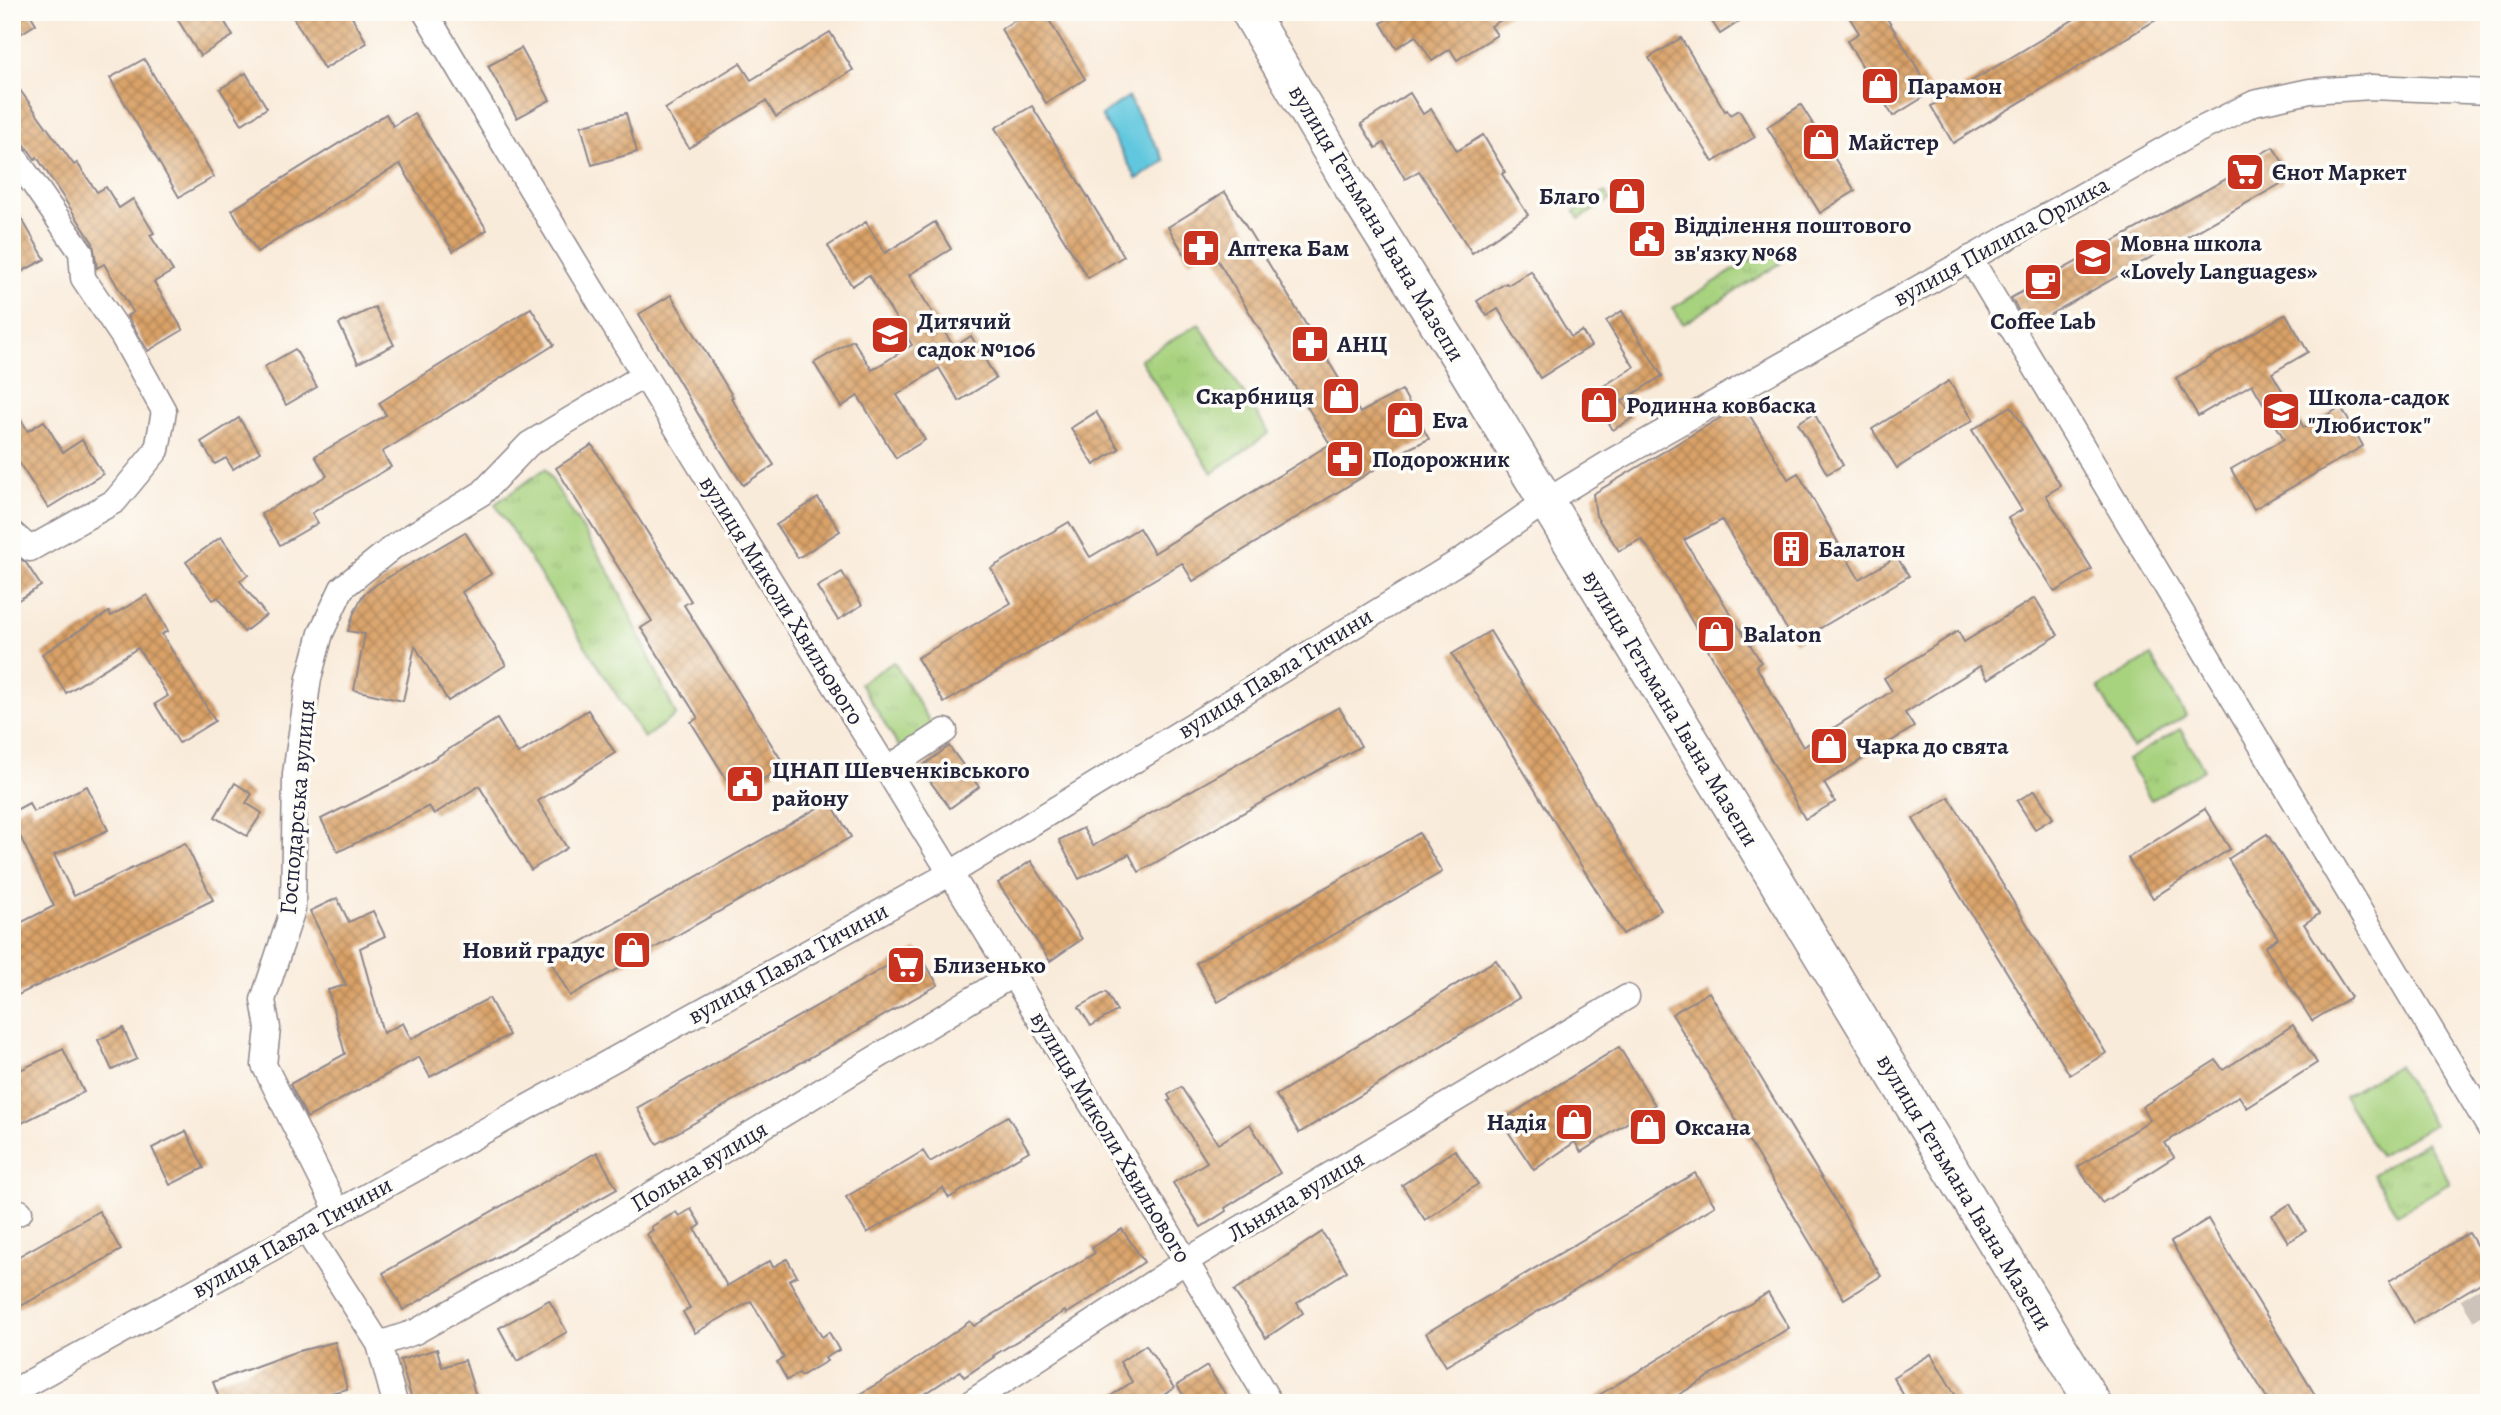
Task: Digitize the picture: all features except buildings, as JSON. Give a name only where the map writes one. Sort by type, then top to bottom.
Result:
[{"type":"main road","name":"вулиця Гетьмана Івана Мазепи","points":[[1249,12],[1349,183],[2093,1403]]},
{"type":"street","name":"вулиця Миколи Хвильового","points":[[425,12],[643,376],[951,873],[1186,1261],[1263,1400]]},
{"type":"street","name":"вулиця Пилипа Орлика","points":[[1545,502],[1624,454],[1970,258],[2191,134],[2254,103],[2310,91],[2372,87],[2489,92]]},
{"type":"street","points":[[12,153],[81,252],[83,278],[123,337],[164,411],[157,450],[115,501],[30,549],[12,533]]},
{"type":"street","points":[[1970,258],[2489,1127]]},
{"type":"street","name":"Господарська вулиця","points":[[338,1212],[264,1065],[268,1028],[263,1000],[293,909],[295,774],[309,678],[321,633],[342,588],[393,547],[482,493],[529,444],[643,376]]},
{"type":"street","name":"вулиця Павла Тичини","points":[[12,1392],[951,873],[1463,559],[1545,502]]},
{"type":"street","points":[[887,769],[944,731]]},
{"type":"street","name":"Польна вулиця","points":[[379,1344],[415,1332],[540,1262],[1013,975]]},
{"type":"street","name":"Льняна вулиця","points":[[970,1403],[1186,1261],[1627,997]]},
{"type":"street","points":[[306,1230],[379,1344],[395,1403]]},
{"type":"green space","points":[[1605,192],[1610,200],[1579,219],[1574,211]]},
{"type":"green space","points":[[1771,247],[1781,263],[1683,324],[1673,308]]},
{"type":"green space","points":[[1199,324],[1269,433],[1212,473],[1140,359]]},
{"type":"green space","points":[[545,469],[613,578],[676,715],[644,738],[495,504]]},
{"type":"green space","points":[[2151,656],[2186,716],[2132,748],[2098,688]]},
{"type":"green space","points":[[894,662],[933,727],[899,747],[860,683]]},
{"type":"green space","points":[[2180,729],[2204,769],[2151,800],[2127,760]]},
{"type":"green space","points":[[2398,1065],[2433,1125],[2379,1156],[2344,1096]]},
{"type":"green space","points":[[2426,1142],[2450,1183],[2397,1214],[2373,1174]]},
{"type":"water","points":[[1128,97],[1165,161],[1137,179],[1101,115]]},
{"type":"tunnel","points":[[2471,1294],[2489,1323]]},
{"type":"place","name":"Парамон","points":[[1880,86]]},
{"type":"place","name":"Майстер","points":[[1821,142]]},
{"type":"place","name":"Єнот Маркет","points":[[2245,172]]},
{"type":"place","name":"Благо","points":[[1627,196]]},
{"type":"place","name":"Відділення поштового зв'язку №68","points":[[1647,239]]},
{"type":"place","name":"Аптека Бам","points":[[1201,248]]},
{"type":"place","name":"Мовна школа «Lovely Languages»","points":[[2093,257]]},
{"type":"place","name":"Coffee Lab","points":[[2043,282]]},
{"type":"place","name":"Дитячий садок №106","points":[[890,335]]},
{"type":"place","name":"АНЦ","points":[[1310,344]]},
{"type":"place","name":"Скарбниця","points":[[1341,396]]},
{"type":"place","name":"Родинна ковбаска","points":[[1599,405]]},
{"type":"place","name":"Школа-садок \"Любисток\"","points":[[2281,411]]},
{"type":"place","name":"Eva","points":[[1405,420]]},
{"type":"place","name":"Подорожник","points":[[1345,459]]},
{"type":"place","name":"Балатон","points":[[1791,549]]},
{"type":"place","name":"Balaton","points":[[1716,634]]},
{"type":"place","name":"Чарка до свята","points":[[1829,746]]},
{"type":"place","name":"ЦНАП Шевченківського району","points":[[745,784]]},
{"type":"place","name":"Новий градус","points":[[632,950]]},
{"type":"place","name":"Близенько","points":[[906,965]]},
{"type":"place","name":"Надія","points":[[1574,1122]]},
{"type":"place","name":"Оксана","points":[[1648,1127]]}]
